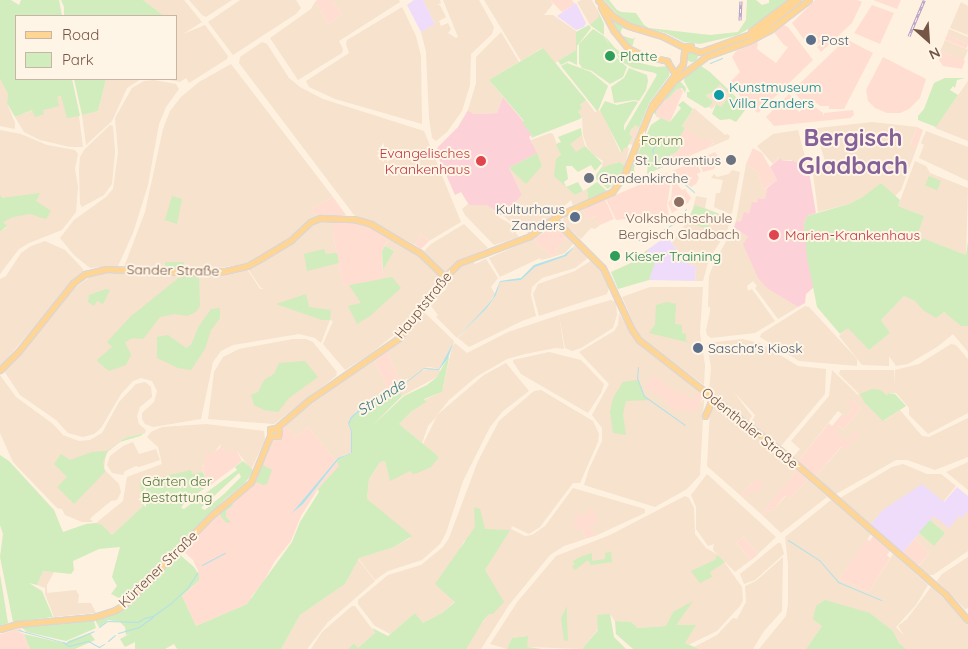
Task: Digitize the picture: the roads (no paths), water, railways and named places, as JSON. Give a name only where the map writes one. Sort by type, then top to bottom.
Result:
[{"type":"main road","points":[[599,0],[621,21],[638,30],[670,39],[684,49],[689,48],[705,57],[750,41],[770,30],[808,0]]},
{"type":"main road","points":[[599,0],[614,31],[628,48],[642,55],[663,59],[670,64],[675,77],[687,64],[697,64],[700,54]]},
{"type":"main road","points":[[740,39],[792,0]]},
{"type":"main road","points":[[734,46],[761,30],[798,0]]},
{"type":"main road","points":[[700,54],[761,30]]},
{"type":"main road","points":[[684,49],[687,64]]},
{"type":"main road","name":"Hauptstraße","points":[[270,436],[278,436],[279,431],[276,428],[309,400],[399,338],[459,263],[534,234],[554,219],[610,193],[624,175],[651,111],[675,77]]},
{"type":"main road","name":"Sander Straße","points":[[0,370],[18,352],[73,283],[85,274],[106,269],[205,273],[240,267],[282,246],[310,222],[320,218],[354,219],[371,224],[414,249],[446,277]]},
{"type":"main road","name":"Odenthaler Straße","points":[[554,219],[600,264],[637,338],[718,403],[758,431],[913,566],[959,608],[968,620]]},
{"type":"main road","points":[[705,416],[710,404],[718,403]]},
{"type":"main road","name":"Kürtener Straße","points":[[0,629],[18,624],[94,617],[115,610],[125,604],[212,515],[250,482],[270,436]]},
{"type":"water","points":[[576,245],[566,256],[535,267],[521,280],[500,282],[496,295],[486,309],[457,338],[493,298],[500,281],[521,278],[534,265],[564,255]]},
{"type":"water","points":[[454,341],[448,358],[439,370],[424,369],[410,380],[367,404],[352,418],[349,424],[352,431],[352,453],[339,459],[303,504],[291,514],[338,458],[351,453],[351,431],[348,423],[351,417],[367,402],[410,379],[424,368],[439,369]]},
{"type":"waterway","name":"Strunde","points":[[710,63],[722,58]]},
{"type":"waterway","name":"Strunde","points":[[658,141],[652,150],[658,168]]},
{"type":"waterway","name":"Strunde","points":[[679,179],[694,192]]},
{"type":"waterway","name":"Strunde","points":[[622,231],[643,242],[675,223],[686,209]]},
{"type":"waterway","points":[[638,367],[637,378],[644,396],[685,425]]},
{"type":"waterway","points":[[788,540],[820,561],[838,582],[881,600]]},
{"type":"waterway","name":"Strunde","points":[[202,565],[225,553]]},
{"type":"waterway","name":"Strunde","points":[[99,627],[107,621],[138,622],[153,616],[188,587],[197,573]]},
{"type":"waterway","name":"Strunde","points":[[118,633],[139,627],[153,617]]},
{"type":"waterway","name":"Strunde","points":[[18,630],[66,643],[94,631]]},
{"type":"waterway","name":"Strunde","points":[[108,641],[115,635]]},
{"type":"waterway","name":"Strunde","points":[[63,642],[69,646],[88,641],[99,647],[104,644]]},
{"type":"railway","points":[[909,36],[924,0]]},
{"type":"railway","points":[[740,20],[741,1]]},
{"type":"place","name":"Post","points":[[811,40]]},
{"type":"place","name":"Platte","points":[[610,56]]},
{"type":"place","name":"Kunstmuseum Villa Zanders","points":[[719,95]]},
{"type":"place","name":"St. Laurentius","points":[[731,160]]},
{"type":"place","name":"Evangelisches Krankenhaus","points":[[481,161]]},
{"type":"place","name":"Gnadenkirche","points":[[589,178]]},
{"type":"place","name":"Volkshochschule Bergisch Gladbach","points":[[679,202]]},
{"type":"place","name":"Kulturhaus Zanders","points":[[575,217]]},
{"type":"place","name":"Marien-Krankenhaus","points":[[774,235]]},
{"type":"place","name":"Kieser Training","points":[[615,256]]},
{"type":"place","name":"Sascha's Kiosk","points":[[698,348]]},
{"type":"district","name":"Bergisch Gladbach","points":[[853,152]]},
{"type":"park label","name":"Forum","points":[[662,140]]},
{"type":"park label","name":"Gärten der Bestattung","points":[[177,490]]}]
